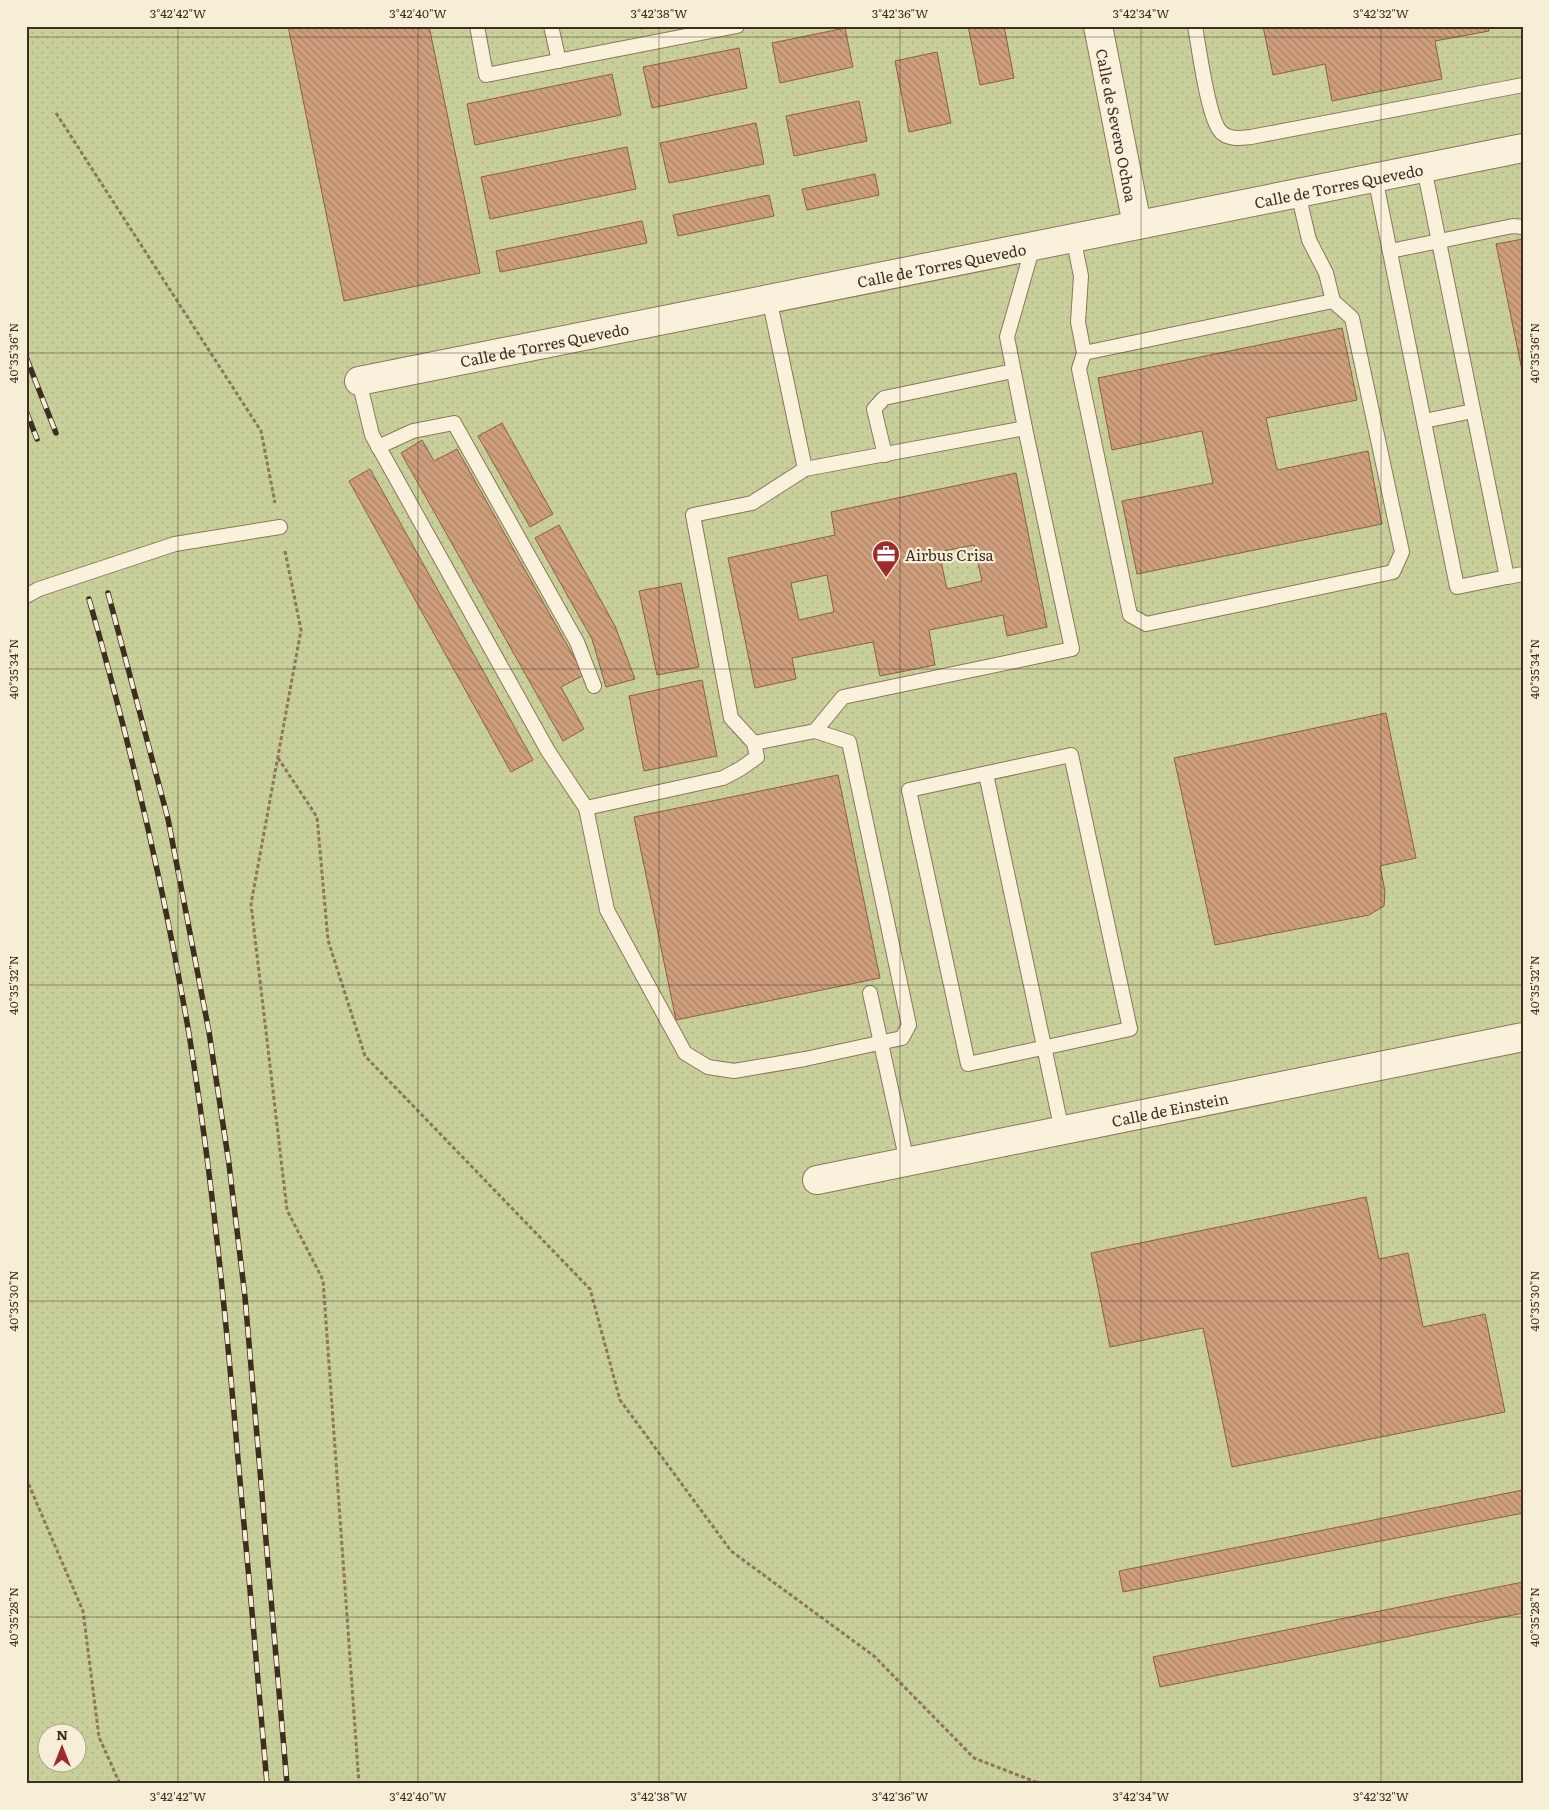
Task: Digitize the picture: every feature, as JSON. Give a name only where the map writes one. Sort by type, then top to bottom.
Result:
[{"type":"street","name":"Calle de Severo Ochoa","points":[[1098,26],[1137,225]]},
{"type":"street","name":"Calle de Torres Quevedo","points":[[360,381],[1523,148]]},
{"type":"street","name":"Calle de Einstein","points":[[817,1180],[1523,1037]]},
{"type":"lane","points":[[477,26],[486,75],[737,26]]},
{"type":"lane","points":[[551,26],[559,61]]},
{"type":"lane","points":[[1194,26],[1212,116],[1222,133],[1234,138],[1251,137],[1523,85]]},
{"type":"lane","points":[[1424,168],[1507,577]]},
{"type":"lane","points":[[1375,177],[1457,586],[1523,574]]},
{"type":"lane","points":[[1073,238],[1081,276],[1078,322],[1084,353],[1079,369],[1130,615],[1146,624],[1393,572],[1402,552],[1352,318],[1333,301],[1326,273],[1309,240],[1298,192]]},
{"type":"lane","points":[[1390,250],[1513,226],[1523,227]]},
{"type":"lane","points":[[815,731],[843,697],[1072,648],[1007,337],[1033,246]]},
{"type":"lane","points":[[770,298],[805,469]]},
{"type":"lane","points":[[1084,353],[1333,301]]},
{"type":"lane","points":[[885,455],[874,409],[884,398],[1014,371]]},
{"type":"lane","points":[[360,381],[372,435],[378,447],[548,752],[586,808],[607,910],[685,1053],[708,1067],[734,1071],[805,1059],[902,1038],[909,1026],[849,742],[815,731],[754,743]]},
{"type":"lane","points":[[1424,421],[1473,412]]},
{"type":"lane","points":[[378,447],[413,431],[454,423],[578,642],[594,686]]},
{"type":"lane","points":[[586,808],[723,778],[740,769],[757,756],[754,743],[731,718],[693,516],[752,503],[805,469],[1025,428]]},
{"type":"lane","points":[[26,596],[39,589],[175,544],[280,527]]},
{"type":"lane","points":[[1071,755],[1130,1030],[1044,1048],[968,1064],[909,790],[1071,755]]},
{"type":"lane","points":[[986,774],[1062,1131]]},
{"type":"lane","points":[[870,993],[907,1162]]},
{"type":"path","points":[[56,113],[261,431],[301,630],[251,904],[287,1210],[323,1280],[358,1784]]},
{"type":"path","points":[[278,758],[317,817],[328,940],[365,1056],[590,1289],[620,1400],[731,1551],[874,1656],[974,1758],[1041,1784]]},
{"type":"path","points":[[26,1478],[83,1611],[99,1737],[120,1784]]},
{"type":"green space","points":[[26,26],[1523,26],[1523,1784],[26,1784]]},
{"type":"building","points":[[288,26],[429,26],[480,273],[344,301]]},
{"type":"building","points":[[639,26],[655,26],[640,29]]},
{"type":"building","points":[[968,26],[1004,26],[1014,78],[980,85]]},
{"type":"building","points":[[1263,26],[1488,26],[1489,31],[1435,41],[1442,79],[1332,101],[1325,64],[1273,75]]},
{"type":"building","points":[[845,28],[853,67],[780,83],[772,43]]},
{"type":"building","points":[[739,48],[747,88],[652,108],[643,67]]},
{"type":"building","points":[[937,52],[951,123],[909,132],[895,61]]},
{"type":"building","points":[[612,74],[621,115],[475,145],[467,104]]},
{"type":"building","points":[[859,101],[867,141],[794,156],[786,116]]},
{"type":"building","points":[[756,123],[764,164],[669,183],[660,143]]},
{"type":"building","points":[[627,147],[636,189],[490,219],[481,177]]},
{"type":"building","points":[[875,174],[879,195],[807,210],[802,189]]},
{"type":"building","points":[[769,195],[774,216],[678,236],[673,215]]},
{"type":"building","points":[[642,221],[647,243],[500,272],[496,251]]},
{"type":"building","points":[[1523,239],[1523,375],[1496,244]]},
{"type":"building","points":[[1342,328],[1357,400],[1266,418],[1277,470],[1368,451],[1382,524],[1137,574],[1122,501],[1213,483],[1202,431],[1112,450],[1098,378]]},
{"type":"building","points":[[502,423],[553,514],[530,527],[478,436]]},
{"type":"building","points":[[422,440],[434,461],[457,449],[584,675],[561,687],[584,729],[563,741],[401,453]]},
{"type":"building","points":[[370,469],[533,760],[511,772],[349,481]]},
{"type":"building","name":"Airbus Crisa","points":[[1016,473],[1047,627],[1007,636],[1003,615],[929,630],[935,665],[880,676],[873,642],[792,658],[796,679],[755,688],[728,558],[835,535],[831,512]],"holes":[[[974,545],[982,581],[947,589],[939,552]],[[827,575],[834,612],[799,620],[791,583]]]},
{"type":"building","points":[[559,525],[615,626],[635,679],[606,687],[592,639],[535,538]]},
{"type":"building","points":[[681,583],[699,667],[657,675],[639,591]]},
{"type":"building","points":[[702,680],[717,756],[644,771],[629,696]]},
{"type":"building","points":[[1386,713],[1416,858],[1380,866],[1385,891],[1384,906],[1369,915],[1215,945],[1174,758]]},
{"type":"building","points":[[838,775],[880,978],[676,1020],[634,817]]},
{"type":"building","points":[[1366,1197],[1379,1259],[1408,1253],[1423,1327],[1485,1314],[1505,1412],[1232,1467],[1203,1328],[1110,1347],[1091,1253]]},
{"type":"building","points":[[1523,1490],[1523,1513],[1123,1592],[1119,1571]]},
{"type":"building","points":[[1523,1582],[1523,1613],[1160,1687],[1153,1657]]},
{"type":"railway","points":[[26,357],[56,433]]},
{"type":"railway","points":[[26,411],[37,439]]},
{"type":"railway","points":[[108,593],[168,819],[209,1032],[229,1164],[245,1297],[287,1784]]},
{"type":"railway","points":[[89,599],[145,815],[169,924],[197,1087],[223,1299],[267,1784]]},
{"type":"place","name":"Airbus Crisa","points":[[886,578]]}]
